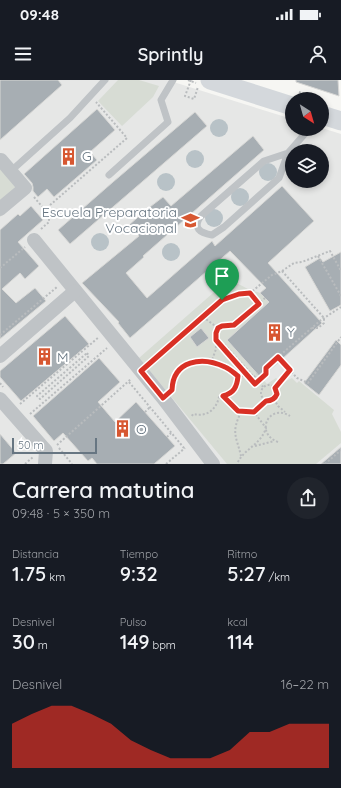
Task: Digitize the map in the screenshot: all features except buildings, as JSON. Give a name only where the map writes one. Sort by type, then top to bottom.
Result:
[{"type":"main road","points":[[210,80],[285,104]]},
{"type":"main road","points":[[329,118],[341,121]]},
{"type":"street","points":[[0,161],[1,160],[25,188],[0,209]]},
{"type":"street","points":[[34,240],[163,398],[185,427],[189,444],[213,464]]},
{"type":"street","points":[[0,356],[75,291]]},
{"type":"street","points":[[0,399],[46,451],[40,460]]},
{"type":"lane","points":[[11,171],[70,118],[105,80]]},
{"type":"lane","points":[[109,176],[168,122],[161,100],[173,80]]},
{"type":"lane","points":[[296,144],[303,136]]},
{"type":"lane","points":[[288,153],[279,178],[218,231],[212,235],[201,232],[197,227],[197,221],[201,216],[264,161],[288,153]]},
{"type":"path","points":[[191,80],[185,96],[194,99],[200,80]]},
{"type":"path","points":[[0,268],[34,240],[37,233],[49,222],[50,206],[127,138],[90,96]]},
{"type":"path","points":[[25,188],[49,215]]},
{"type":"path","points":[[57,446],[222,300],[239,294],[250,293],[272,275],[282,271],[294,263],[302,262],[330,251],[341,271]]},
{"type":"path","points":[[318,256],[341,296]]},
{"type":"path","points":[[282,271],[324,318]]},
{"type":"path","points":[[0,335],[65,279]]},
{"type":"path","points":[[250,293],[259,304]]},
{"type":"path","points":[[211,363],[216,349],[216,333],[218,328],[222,326],[234,325],[265,298]]},
{"type":"path","points":[[216,340],[255,385],[266,374],[266,368],[278,357],[324,318],[341,307]]},
{"type":"path","points":[[203,317],[218,328]]},
{"type":"path","points":[[19,405],[111,335]]},
{"type":"path","points":[[29,416],[52,395],[111,335]]},
{"type":"path","points":[[278,357],[297,378],[308,383],[341,337]]},
{"type":"path","points":[[221,346],[224,344],[254,377],[257,374]]},
{"type":"path","points":[[86,353],[89,356],[40,399],[37,396],[46,388],[86,353]]},
{"type":"path","points":[[163,398],[172,390],[172,382],[179,369],[186,364],[195,362],[211,363],[225,367],[238,376],[248,376]]},
{"type":"path","points":[[275,388],[290,370]]},
{"type":"path","points":[[185,427],[194,414],[207,414],[213,410],[217,403],[218,397],[232,392],[236,388],[238,376]]},
{"type":"path","points":[[129,382],[171,433],[189,444],[166,464]]},
{"type":"path","points":[[260,382],[263,386]]},
{"type":"path","points":[[44,385],[52,395]]},
{"type":"path","points":[[223,396],[241,412],[254,412],[266,401],[274,399],[277,394],[275,388],[271,385],[263,386]]},
{"type":"path","points":[[263,386],[261,396],[266,401]]},
{"type":"path","points":[[274,399],[278,406],[290,416]]},
{"type":"path","points":[[145,412],[150,408]]},
{"type":"path","points":[[241,412],[235,427],[235,435],[241,456]]},
{"type":"path","points":[[254,412],[266,428],[269,437],[278,442]]},
{"type":"path","points":[[237,464],[241,456],[254,446],[264,435],[266,423],[272,415],[281,412],[286,413]]},
{"type":"path","points":[[167,437],[171,433]]},
{"type":"path","points":[[254,446],[274,441]]},
{"type":"path","points":[[324,464],[341,450]]},
{"type":"path","points":[[25,464],[40,460]]},
{"type":"shaded area","points":[[0,80],[167,80],[285,117],[285,136],[329,136],[329,130],[341,134],[341,464],[0,464]]},
{"type":"shaded area","points":[[118,80],[139,80],[159,86],[153,97],[122,126],[98,101]]},
{"type":"shaded area","points":[[215,119],[223,119],[228,124],[226,135],[223,137],[215,137],[210,132],[210,124]]},
{"type":"shaded area","points":[[191,150],[199,150],[204,155],[202,166],[199,168],[191,168],[186,163],[186,155]]},
{"type":"shaded area","points":[[264,163],[272,163],[277,168],[275,179],[272,181],[264,181],[259,176],[259,168]]},
{"type":"shaded area","points":[[0,166],[25,196],[0,217]]},
{"type":"shaded area","points":[[162,173],[170,173],[175,178],[173,189],[170,191],[162,191],[157,186],[157,178]]},
{"type":"shaded area","points":[[236,188],[244,188],[249,193],[247,204],[244,206],[236,206],[231,201],[231,193]]},
{"type":"shaded area","points":[[214,209],[218,210],[222,214],[222,222],[218,226],[214,227],[210,226],[206,222],[205,218],[206,214],[210,210]]},
{"type":"shaded area","points":[[96,233],[104,233],[109,238],[107,249],[104,251],[96,251],[91,246],[91,238]]},
{"type":"shaded area","points":[[167,243],[175,243],[180,248],[178,259],[175,261],[167,261],[162,256],[162,248]]},
{"type":"shaded area","points":[[229,279],[248,289],[260,293],[269,302],[227,340],[267,384],[276,378],[282,383],[292,378],[297,383],[299,381],[334,410],[332,414],[341,432],[341,443],[316,464],[227,464],[139,358]]},
{"type":"place","name":"G","points":[[69,156]]},
{"type":"place","name":"Escuela Preparatoria Vocacional","points":[[190,220]]},
{"type":"place","name":"Y","points":[[274,332]]},
{"type":"place","name":"M","points":[[44,357]]},
{"type":"place","name":"O","points":[[123,429]]},
{"type":"route","points":[[250,293],[259,304],[234,325],[222,326],[218,328],[216,333],[216,340],[255,384],[266,374],[266,368],[278,357],[290,370],[275,388],[277,394],[275,398],[272,401],[266,401],[254,412],[238,411],[223,396],[232,392],[238,383],[238,376],[225,367],[203,362],[186,364],[179,369],[172,382],[172,390],[163,398],[141,371],[222,300],[239,294],[250,293]]}]
